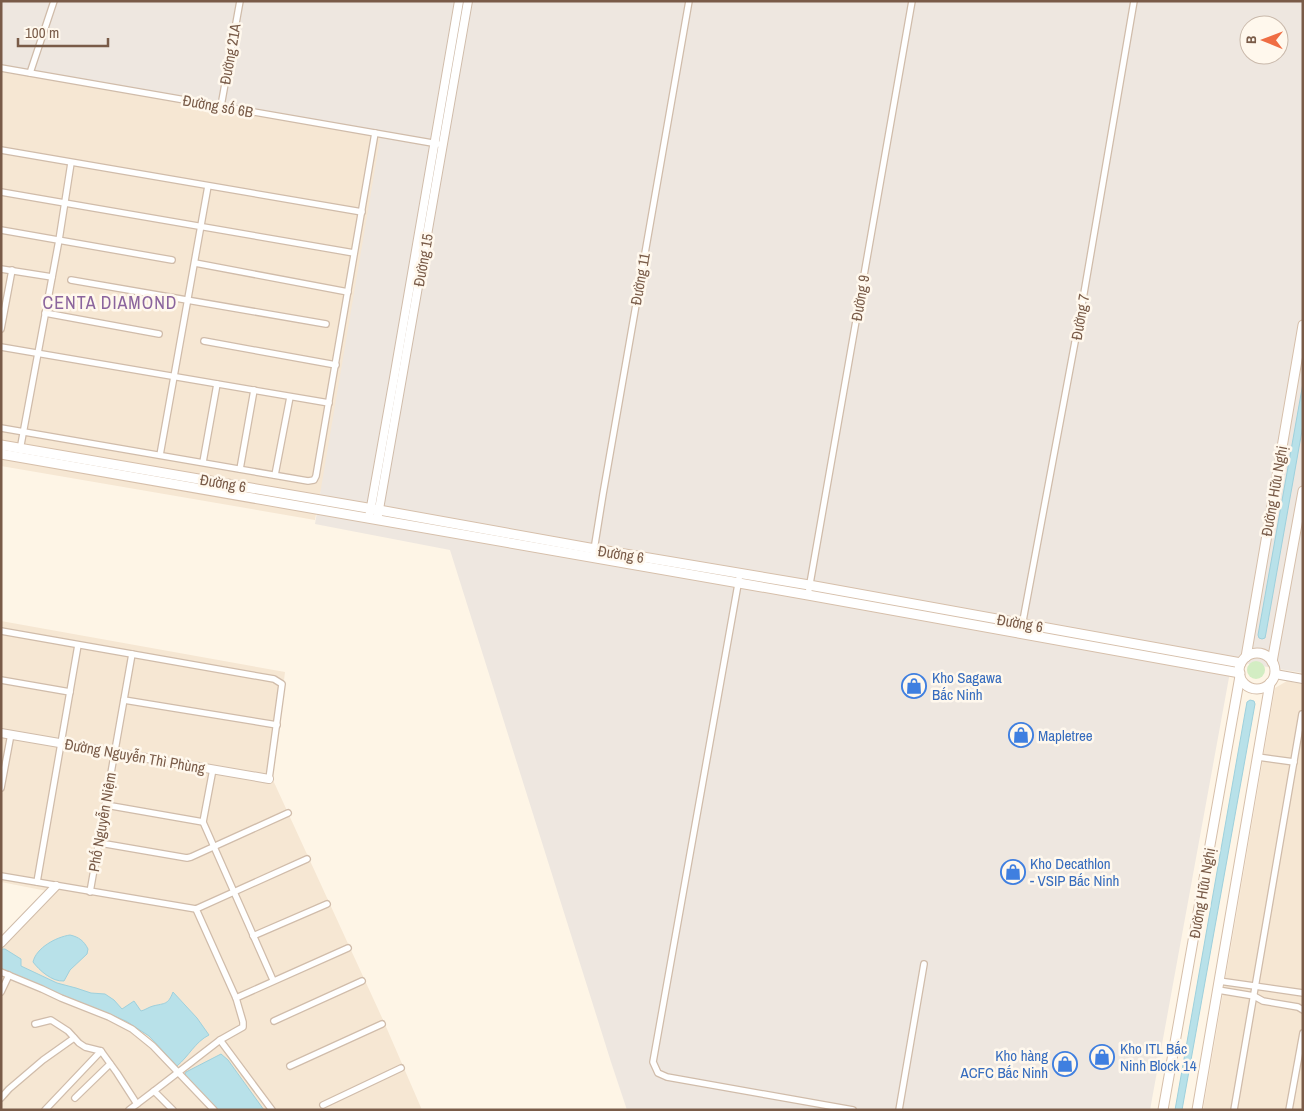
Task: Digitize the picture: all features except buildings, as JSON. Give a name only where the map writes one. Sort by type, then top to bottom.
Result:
[{"type":"main road","name":"Đường Hữu Nghị","points":[[1163,1110],[1303,325]]},
{"type":"main road","name":"Đường 6","points":[[1,445],[20,452],[594,553],[738,583],[1022,628],[1242,667]]},
{"type":"main road","name":"Đường 6","points":[[1,454],[20,452]]},
{"type":"main road","name":"Đường Hữu Nghị","points":[[1272,662],[1303,491]]},
{"type":"main road","name":"Đường 6","points":[[594,553],[740,573],[809,585],[1022,628]]},
{"type":"main road","points":[[1197,1110],[1270,683],[1275,674],[1272,662],[1266,656],[1258,653],[1254,654],[1242,667],[1245,684],[1253,688],[1262,688],[1270,683]]},
{"type":"street","points":[[30,73],[54,1]]},
{"type":"street","name":"Đường 21A","points":[[221,106],[240,1]]},
{"type":"street","name":"Đường 15","points":[[374,514],[459,1]]},
{"type":"street","name":"Đường 15","points":[[396,386],[443,145],[468,1]]},
{"type":"street","name":"Đường 11","points":[[594,553],[688,1]]},
{"type":"street","name":"Đường 9","points":[[808,595],[912,1]]},
{"type":"street","name":"Đường 7","points":[[1022,628],[1080,318],[1134,1]]},
{"type":"street","name":"Đường số 6B","points":[[1,68],[443,145]]},
{"type":"street","points":[[1,428],[308,481],[314,480],[336,365],[375,133]]},
{"type":"street","points":[[1,150],[362,212]]},
{"type":"street","points":[[20,452],[71,162]]},
{"type":"street","points":[[160,456],[208,186]]},
{"type":"street","points":[[1,192],[354,253]]},
{"type":"street","points":[[1,230],[172,260]]},
{"type":"street","points":[[195,263],[348,292]]},
{"type":"street","points":[[1,268],[52,277]]},
{"type":"street","points":[[1,329],[12,270]]},
{"type":"street","points":[[71,280],[326,324]]},
{"type":"street","points":[[45,313],[159,334]]},
{"type":"street","points":[[204,341],[336,365]]},
{"type":"street","points":[[1,347],[329,403]]},
{"type":"street","points":[[203,462],[217,384]]},
{"type":"street","points":[[240,469],[254,390]]},
{"type":"street","points":[[275,475],[290,396]]},
{"type":"street","points":[[740,573],[653,1062],[654,1067],[658,1073],[667,1077],[853,1110]]},
{"type":"street","points":[[1,631],[274,679],[282,684],[270,779]]},
{"type":"street","points":[[37,882],[78,644]]},
{"type":"street","name":"Phố Nguyễn Niệm","points":[[90,892],[132,654]]},
{"type":"street","points":[[1275,674],[1303,679]]},
{"type":"street","points":[[1,680],[70,692]]},
{"type":"street","points":[[124,700],[277,725]]},
{"type":"street","points":[[1234,1110],[1302,714]]},
{"type":"street","name":"Đường Nguyễn Thì Phùng","points":[[1,733],[270,779]]},
{"type":"street","points":[[1,788],[11,734]]},
{"type":"street","points":[[1258,757],[1294,762]]},
{"type":"street","points":[[213,769],[203,822],[274,980]]},
{"type":"street","points":[[106,805],[203,822]]},
{"type":"street","points":[[100,843],[187,858],[288,813]]},
{"type":"street","points":[[1,876],[196,909],[307,859]]},
{"type":"street","points":[[1,943],[56,886]]},
{"type":"street","points":[[253,936],[327,904]]},
{"type":"street","points":[[129,1110],[220,1040],[243,1027],[236,998],[196,909]]},
{"type":"street","points":[[236,998],[348,948]]},
{"type":"street","points":[[899,1110],[924,964]]},
{"type":"street","points":[[1,972],[109,1017],[132,1029],[143,1037],[214,1110]]},
{"type":"street","points":[[1,992],[9,976]]},
{"type":"street","points":[[274,1021],[362,981]]},
{"type":"street","points":[[1219,986],[1255,987],[1303,993]]},
{"type":"street","points":[[1219,986],[1254,996],[1263,1001],[1298,1007],[1303,1010]]},
{"type":"street","points":[[34,1024],[51,1020],[68,1031],[85,1047],[101,1051],[137,1104]]},
{"type":"street","points":[[290,1066],[382,1024]]},
{"type":"street","points":[[1289,1110],[1303,1033]]},
{"type":"street","points":[[1,1098],[43,1060],[74,1038]]},
{"type":"street","points":[[220,1040],[272,1110]]},
{"type":"street","points":[[45,1110],[101,1051]]},
{"type":"street","points":[[75,1098],[110,1064]]},
{"type":"street","points":[[323,1105],[401,1068]]},
{"type":"street","points":[[154,1091],[172,1109]]},
{"type":"shaded area","points":[[1,1],[1303,1],[1303,673],[1232,661],[1150,1110],[627,1110],[450,550],[315,524],[381,133],[1,66]]},
{"type":"shaded area","name":"CENTA DIAMOND","points":[[1,72],[432,136],[319,497],[315,520],[1,466]]},
{"type":"shaded area","points":[[1,621],[285,672],[272,778],[384,1022],[422,1110],[1,1110],[1,939],[47,891],[1,882]]},
{"type":"shaded area","points":[[1287,681],[1303,684],[1303,1110],[1203,1110],[1275,688]]},
{"type":"green space","points":[[1256,661],[1262,664],[1265,670],[1262,676],[1256,679],[1250,676],[1247,670],[1250,664]]},
{"type":"water","points":[[1303,383],[1303,425],[1266,633],[1265,638],[1262,639],[1258,635]]},
{"type":"water","points":[[1250,700],[1254,701],[1255,704],[1182,1110],[1175,1110],[1247,702]]},
{"type":"water","points":[[70,935],[79,938],[83,942],[88,949],[87,954],[70,970],[64,981],[55,980],[42,972],[33,962],[38,952],[47,944]]},
{"type":"water","points":[[1,949],[5,949],[21,959],[21,966],[57,983],[91,993],[105,994],[122,1009],[134,1001],[141,1011],[163,1004],[168,1001],[173,992],[197,1018],[209,1035],[200,1041],[177,1066],[149,1036],[126,1021],[66,998],[1,969]]},
{"type":"water","points":[[221,1054],[228,1060],[264,1110],[218,1110],[186,1077],[186,1072]]},
{"type":"place","name":"Kho Sagawa Bắc Ninh","points":[[914,686]]},
{"type":"place","name":"Mapletree","points":[[1021,735]]},
{"type":"place","name":"Kho Decathlon - VSIP Bắc Ninh","points":[[1013,872]]},
{"type":"place","name":"Kho ITL Bắc Ninh Block 14","points":[[1102,1057]]},
{"type":"place","name":"Kho hàng ACFC Bắc Ninh","points":[[1065,1064]]},
{"type":"district","name":"CENTA DIAMOND","points":[[110,302]]}]
